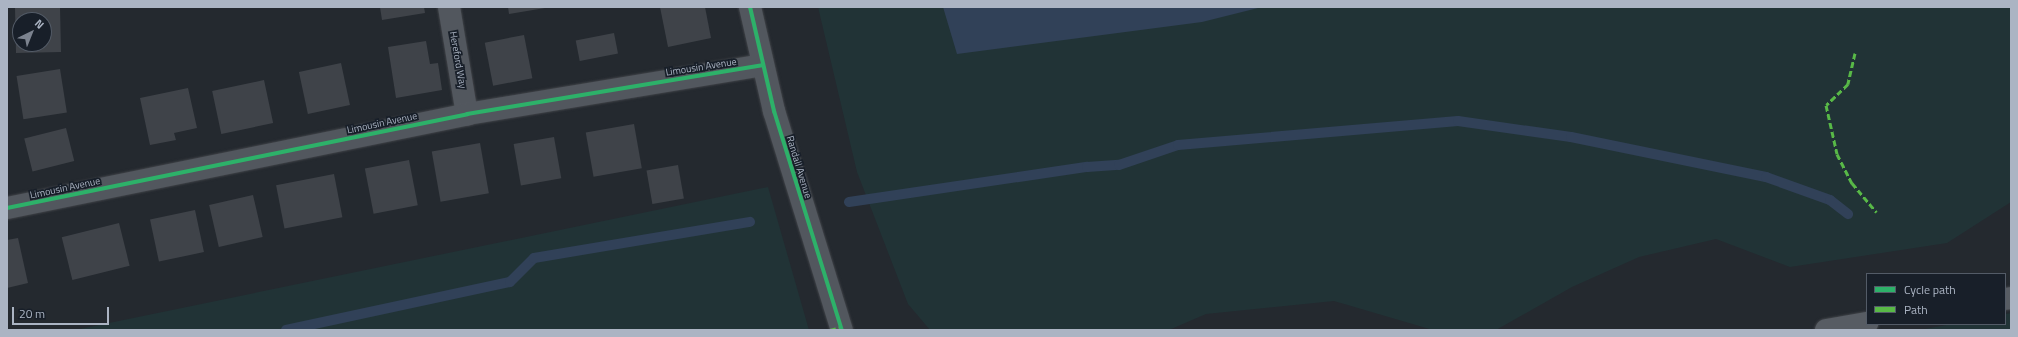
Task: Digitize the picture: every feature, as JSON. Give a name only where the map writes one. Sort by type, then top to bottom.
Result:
[{"type":"street","name":"Hereford Way","points":[[449,7],[467,114]]},
{"type":"street","name":"Randall Avenue","points":[[750,7],[762,65],[774,111],[842,330]]},
{"type":"street","name":"Limousin Avenue","points":[[7,208],[467,114],[762,65]]},
{"type":"street","points":[[1826,330],[1866,323]]},
{"type":"shaded area","points":[[818,7],[2011,7],[2011,202],[1947,243],[1790,267],[1716,239],[1639,257],[1572,287],[1496,330],[1433,330],[1334,301],[1206,314],[1169,330],[930,330],[908,304],[857,172]]},
{"type":"shaded area","points":[[768,187],[809,330],[75,330]]},
{"type":"shaded area","points":[[2011,313],[2011,330],[1919,330],[1946,325],[2006,325],[2006,314]]},
{"type":"water","points":[[943,7],[1262,7],[1202,22],[957,54]]},
{"type":"building","points":[[60,7],[61,52],[16,53],[52,52],[52,12],[15,12],[15,8]]},
{"type":"building","points":[[380,7],[424,7],[425,13],[382,20]]},
{"type":"building","points":[[508,7],[545,7],[545,8],[509,14]]},
{"type":"building","points":[[660,7],[705,7],[711,38],[668,47]]},
{"type":"building","points":[[614,33],[618,54],[580,61],[576,40]]},
{"type":"building","points":[[524,35],[532,78],[493,86],[485,43]]},
{"type":"building","points":[[426,41],[430,64],[438,63],[442,90],[396,98],[388,47]]},
{"type":"building","points":[[341,63],[350,105],[308,114],[299,72]]},
{"type":"building","points":[[60,69],[67,112],[23,119],[17,76]]},
{"type":"building","points":[[264,80],[273,123],[221,134],[212,91]]},
{"type":"building","points":[[188,88],[197,128],[174,133],[176,140],[150,145],[140,98]]},
{"type":"building","points":[[634,124],[642,168],[594,177],[586,133]]},
{"type":"building","points":[[66,128],[74,161],[33,171],[24,138]]},
{"type":"building","points":[[554,137],[561,178],[521,185],[514,144]]},
{"type":"building","points":[[480,143],[489,193],[441,202],[432,152]]},
{"type":"building","points":[[409,160],[418,205],[374,214],[365,169]]},
{"type":"building","points":[[678,165],[684,198],[652,204],[646,171]]},
{"type":"building","points":[[334,174],[342,217],[284,228],[276,185]]},
{"type":"building","points":[[253,195],[263,237],[219,247],[209,205]]},
{"type":"building","points":[[195,210],[204,252],[159,262],[150,220]]},
{"type":"building","points":[[119,223],[130,266],[72,280],[62,237]]},
{"type":"building","points":[[18,238],[28,283],[7,288],[7,240]]},
{"type":"waterway","points":[[849,202],[1087,167],[1119,165],[1178,145],[1458,121],[1571,137],[1766,177],[1830,200],[1848,214]]},
{"type":"waterway","points":[[286,330],[510,282],[534,258],[750,222]]},
{"type":"marked path","points":[[1855,53],[1848,84],[1826,105],[1837,154],[1852,183],[1876,212]]},
{"type":"marked path","points":[[830,330],[841,327]]},
{"type":"cycle path","points":[[750,7],[774,111],[842,330]]},
{"type":"cycle path","points":[[7,208],[467,114],[762,65]]}]
